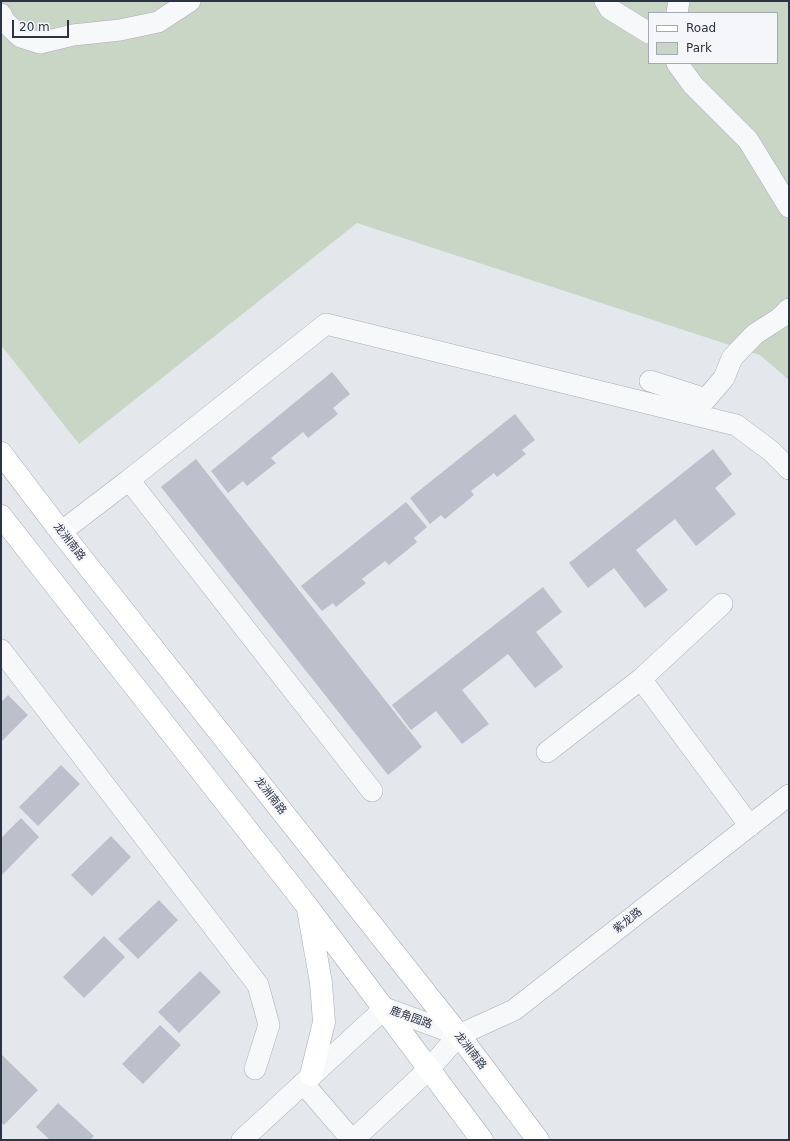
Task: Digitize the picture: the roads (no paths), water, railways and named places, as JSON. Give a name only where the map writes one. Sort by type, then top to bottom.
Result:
[{"type":"main road","name":"龙洲南路","points":[[1,453],[61,532],[459,1036],[538,1140]]},
{"type":"main road","points":[[1,516],[307,906],[482,1140]]},
{"type":"main road","points":[[307,906],[321,983],[324,1022],[307,1079]]},
{"type":"street","points":[[1,14],[4,21],[21,37],[40,43],[73,35],[120,30],[158,22],[190,1]]},
{"type":"street","points":[[605,1],[610,9],[648,32]]},
{"type":"street","points":[[677,12],[679,1]]},
{"type":"street","points":[[678,64],[692,85],[748,140],[789,207]]},
{"type":"street","points":[[650,381],[706,399],[724,378],[732,358],[755,334],[780,318],[789,309]]},
{"type":"street","points":[[61,532],[326,324],[736,425],[771,451],[789,469]]},
{"type":"street","points":[[129,480],[372,791]]},
{"type":"street","points":[[547,752],[641,679],[722,604]]},
{"type":"street","points":[[1,650],[258,985],[269,1025],[255,1069]]},
{"type":"street","points":[[641,679],[750,826]]},
{"type":"street","name":"紫龙路","points":[[459,1036],[514,1010],[789,795]]},
{"type":"street","name":"鹿角园路","points":[[242,1140],[384,1008],[459,1036]]},
{"type":"street","points":[[307,1079],[353,1140],[429,1069],[459,1036]]}]
